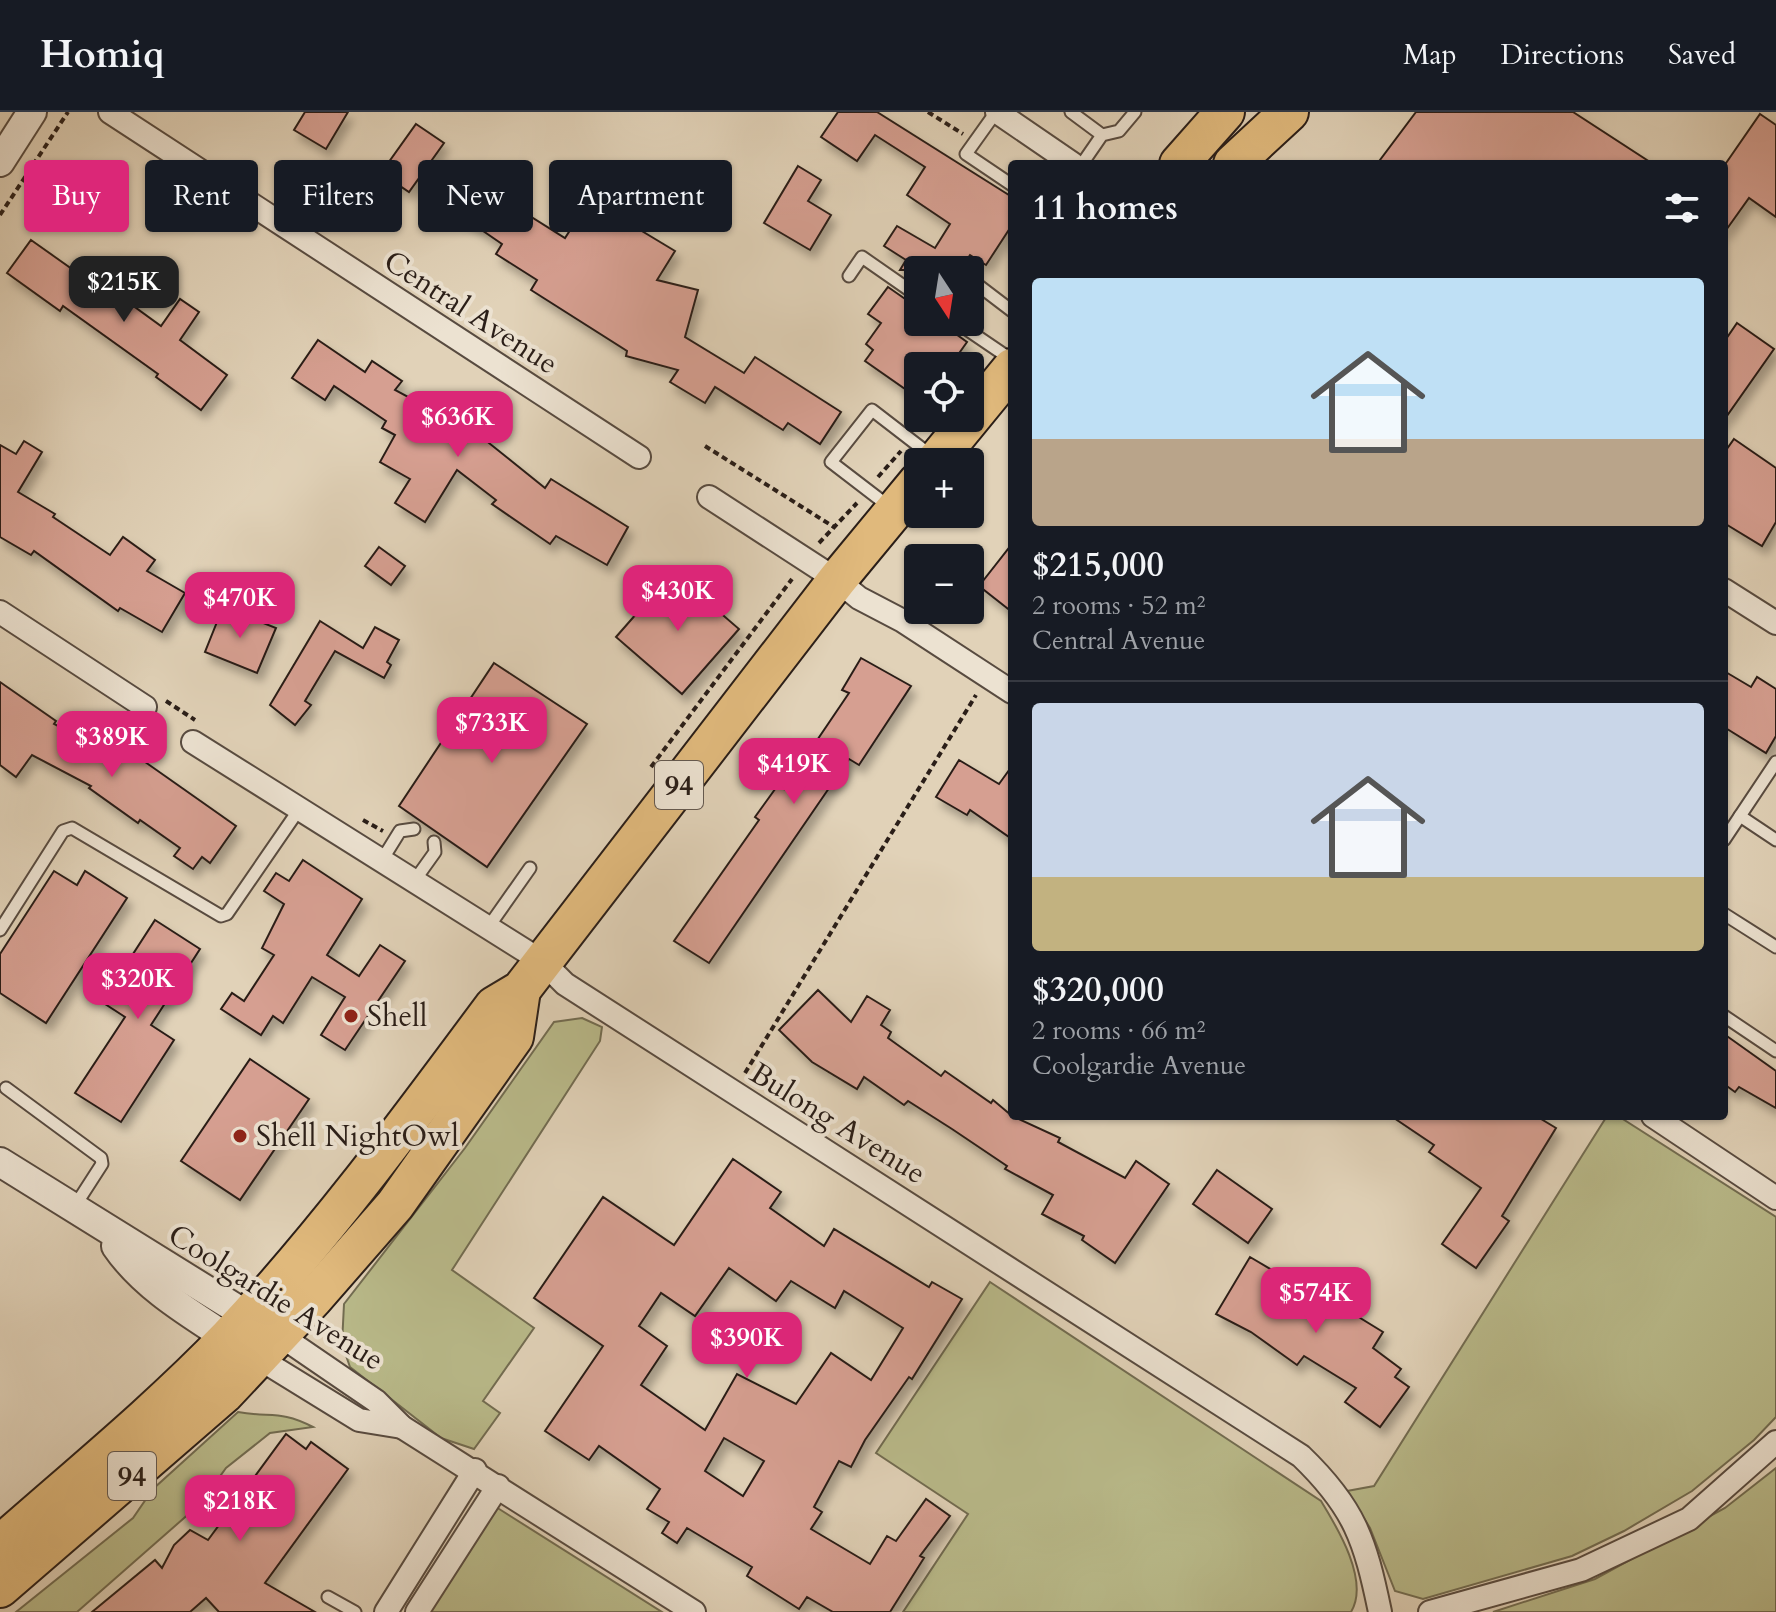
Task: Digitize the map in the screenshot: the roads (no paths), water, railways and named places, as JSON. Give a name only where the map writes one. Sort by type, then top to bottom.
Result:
[{"type":"highway","points":[[1183,160],[1225,112]]},
{"type":"highway","points":[[1237,160],[1289,112]]},
{"type":"highway","name":"94","points":[[937,448],[1008,372]]},
{"type":"highway","name":"94","points":[[0,1545],[124,1436],[237,1327],[351,1196],[494,1006],[532,976],[822,570],[881,500],[904,480]]},
{"type":"highway","name":"94","points":[[0,1588],[69,1532],[270,1348],[395,1205],[514,1037],[532,976]]},
{"type":"street","points":[[0,162],[32,112]]},
{"type":"street","name":"Central Avenue","points":[[110,112],[639,457]]},
{"type":"street","points":[[996,112],[1067,160]]},
{"type":"street","points":[[709,497],[822,570],[859,598],[903,621],[1008,689]]},
{"type":"street","points":[[1728,593],[1776,623]]},
{"type":"street","points":[[0,612],[149,700]]},
{"type":"street","name":"Bulong Avenue","points":[[199,734],[300,808],[486,929],[532,976],[565,984],[1301,1456],[1336,1490],[1366,1546],[1380,1612]]},
{"type":"street","points":[[1659,1120],[1776,1198]]},
{"type":"street","name":"Coolgardie Avenue","points":[[0,1162],[107,1232],[237,1327],[270,1348],[376,1401],[402,1427],[475,1470],[694,1612]]},
{"type":"street","name":"Coolgardie Avenue","points":[[270,1348],[359,1420],[402,1427]]},
{"type":"street","points":[[1430,1612],[1581,1570],[1689,1519],[1776,1442]]},
{"type":"street","points":[[386,1612],[475,1470]]},
{"type":"street","points":[[417,1612],[498,1486]]},
{"type":"lane","points":[[996,112],[966,154],[1008,182]]},
{"type":"lane","points":[[1071,112],[1102,135]]},
{"type":"lane","points":[[1085,160],[1102,135],[1119,131],[1135,112]]},
{"type":"lane","points":[[849,276],[862,257],[904,286]]},
{"type":"lane","points":[[984,290],[1008,308]]},
{"type":"lane","points":[[971,336],[1008,372]]},
{"type":"lane","points":[[881,500],[831,462],[872,410],[911,448]]},
{"type":"lane","points":[[1728,834],[1776,762]]},
{"type":"lane","points":[[0,930],[63,831],[72,828],[221,916],[227,914],[300,808]]},
{"type":"lane","points":[[1740,816],[1776,840]]},
{"type":"lane","points":[[382,860],[400,831],[414,829]]},
{"type":"lane","points":[[415,880],[435,852],[434,842]]},
{"type":"lane","points":[[486,929],[530,868]]},
{"type":"lane","points":[[1728,917],[1776,947]]},
{"type":"lane","points":[[1728,1019],[1776,1051]]},
{"type":"lane","points":[[6,1088],[101,1158],[102,1164],[73,1210]]},
{"type":"lane","points":[[328,1597],[355,1612]]},
{"type":"place","name":"Shell","points":[[351,1016]]},
{"type":"place","name":"Shell NightOwl","points":[[240,1136]]}]
